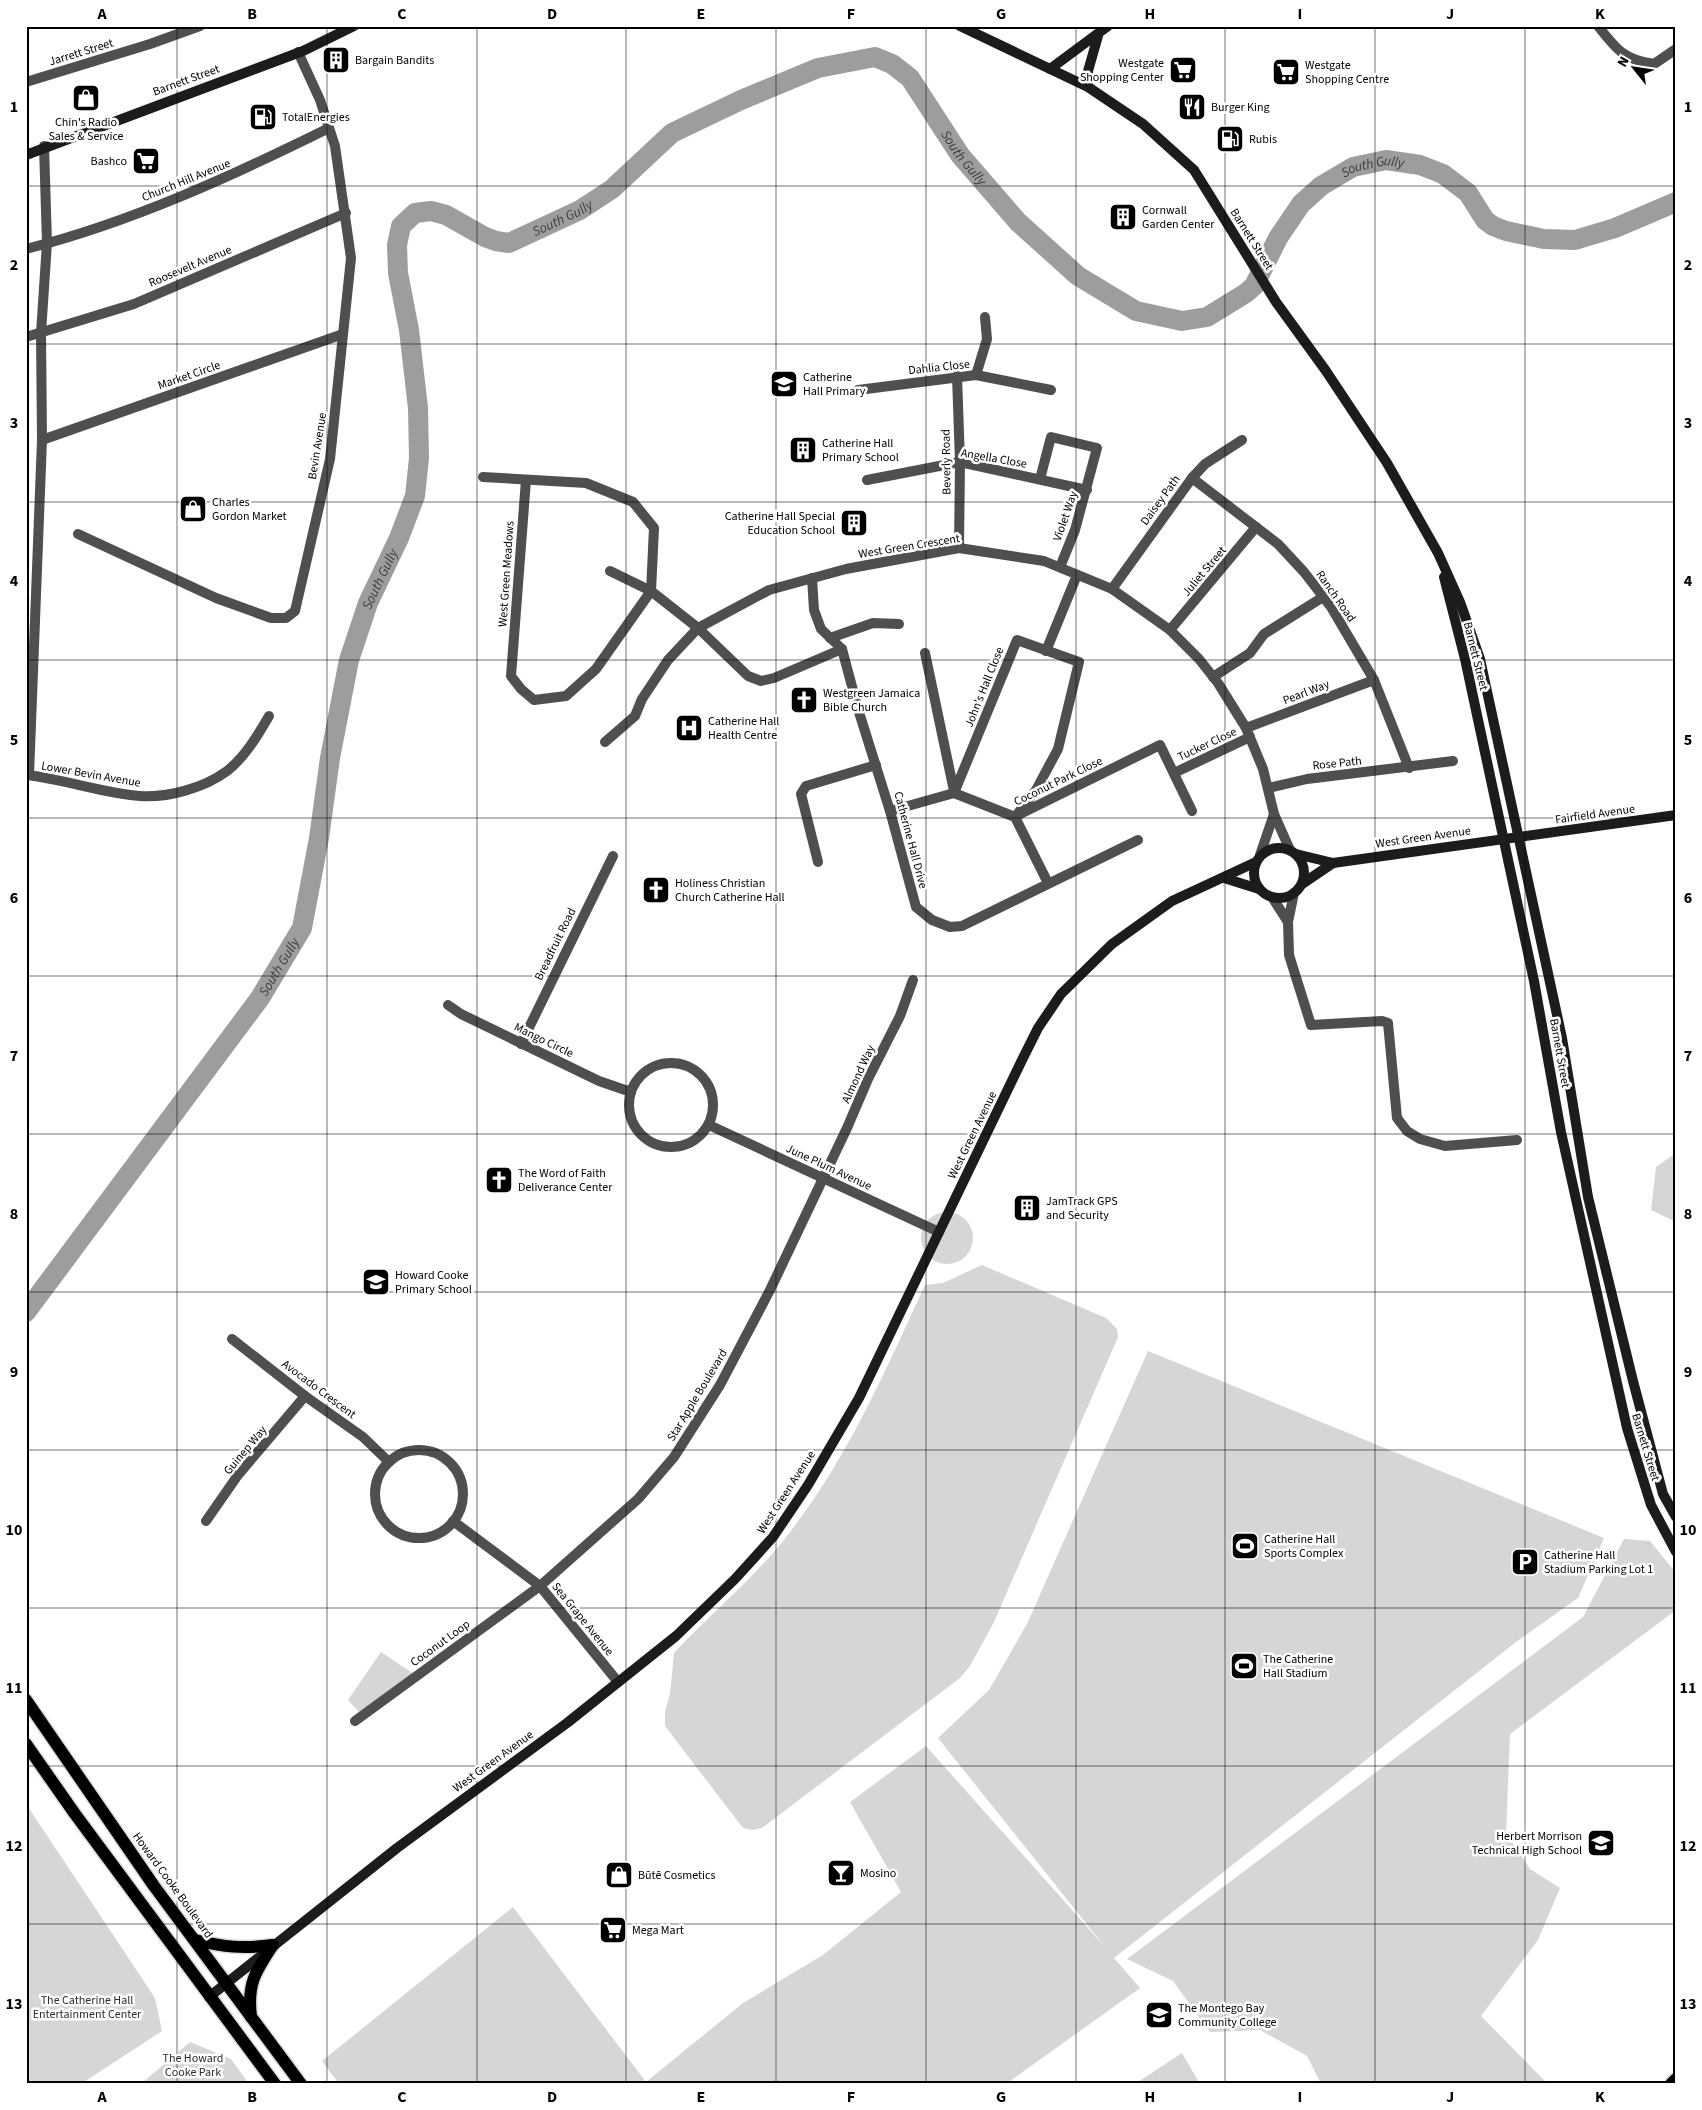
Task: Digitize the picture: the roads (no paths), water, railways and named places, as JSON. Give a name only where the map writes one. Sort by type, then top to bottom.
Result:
[{"type":"main road","name":"Barnett Street","points":[[26,155],[44,146],[298,52],[339,30],[354,26]]},
{"type":"main road","name":"Barnett Street","points":[[960,26],[1088,88],[1143,124],[1194,170],[1276,302],[1387,463],[1438,553],[1460,602],[1480,659],[1562,1038],[1588,1197],[1663,1494],[1676,1517]]},
{"type":"main road","points":[[1050,69],[1099,35],[1108,26]]},
{"type":"main road","points":[[1088,88],[1088,71],[1099,35]]},
{"type":"main road","name":"Barnett Street","points":[[1438,553],[1465,659],[1534,981],[1561,1132],[1626,1428],[1651,1505],[1676,1552]]},
{"type":"main road","name":"Fairfield Avenue","points":[[1517,837],[1676,815]]},
{"type":"main road","name":"West Green Avenue","points":[[1293,852],[1332,863],[1517,837]]},
{"type":"main road","points":[[1224,878],[1259,889],[1272,897],[1283,898],[1294,893],[1302,884],[1304,868],[1293,852],[1274,848],[1258,858],[1253,877],[1259,889]]},
{"type":"main road","name":"West Green Avenue","points":[[209,1997],[272,1945],[404,1842],[567,1723],[676,1636],[735,1579],[773,1537],[808,1485],[859,1398],[1038,1028],[1061,994],[1112,944],[1172,901],[1224,878],[1258,858]]},
{"type":"main road","name":"West Green Avenue","points":[[1302,884],[1332,863]]},
{"type":"main road","name":"Howard Cooke Boulevard","points":[[26,1700],[154,1886],[301,2084]]},
{"type":"main road","points":[[26,1744],[209,1997],[275,2084]]},
{"type":"main road","points":[[195,1940],[225,1947],[243,1948],[272,1945]]},
{"type":"main road","points":[[252,2018],[249,1999],[252,1980],[272,1945]]},
{"type":"main road","points":[[1670,2084],[1676,2079]]},
{"type":"street","name":"Jarrett Street","points":[[26,82],[150,44],[200,26]]},
{"type":"street","points":[[1598,26],[1614,48],[1636,62],[1654,64],[1676,49]]},
{"type":"street","name":"Bevin Avenue","points":[[78,534],[216,598],[271,618],[281,619],[292,615],[295,611],[330,459],[351,258],[336,146],[320,100],[298,52]]},
{"type":"street","name":"Church Hill Avenue","points":[[26,248],[94,231],[248,168],[330,128]]},
{"type":"street","points":[[28,775],[42,440],[41,333],[47,243],[44,146]]},
{"type":"street","name":"Roosevelt Avenue","points":[[26,337],[134,304],[346,213]]},
{"type":"street","points":[[976,375],[987,339],[985,317]]},
{"type":"street","name":"Market Circle","points":[[42,440],[343,334]]},
{"type":"street","name":"Dahlia Close","points":[[858,390],[976,375],[1051,390]]},
{"type":"street","name":"Beverly Road","points":[[957,376],[960,462],[959,548]]},
{"type":"street","name":"Violet Way","points":[[1040,480],[1052,436],[1097,448],[1076,530],[1060,567]]},
{"type":"street","name":"Daisey Path","points":[[1112,589],[1192,478],[1205,464],[1242,440]]},
{"type":"street","name":"Angella Close","points":[[867,480],[960,462],[1087,490]]},
{"type":"street","points":[[483,478],[586,483],[633,502],[654,528],[651,592]]},
{"type":"street","name":"Ranch Road","points":[[1192,478],[1278,544],[1304,572],[1331,607],[1374,680],[1409,768]]},
{"type":"street","name":"West Green Meadows","points":[[526,480],[511,676],[521,690],[534,700],[566,696],[596,669],[651,592]]},
{"type":"street","name":"Juliet Street","points":[[1170,630],[1256,527]]},
{"type":"street","name":"West Green Crescent","points":[[605,742],[635,716],[642,699],[668,660],[698,628],[769,590],[846,568],[959,548],[1044,561],[1112,589],[1170,630],[1213,677],[1248,733],[1269,788],[1274,814],[1293,852]]},
{"type":"street","points":[[610,571],[651,592],[698,628],[748,676],[761,681],[774,678],[842,649],[821,629],[814,610],[812,578]]},
{"type":"street","points":[[1046,651],[1077,574]]},
{"type":"street","points":[[1213,677],[1250,653],[1264,634],[1323,597]]},
{"type":"street","points":[[830,638],[873,623],[899,624]]},
{"type":"street","name":"John's Hall Close","points":[[954,793],[1017,640],[1046,651]]},
{"type":"street","name":"Catherine Hall Drive","points":[[842,649],[916,907],[932,920],[950,927],[962,926],[1138,840]]},
{"type":"street","name":"Coconut Park Close","points":[[1015,816],[1036,790],[1058,749],[1079,662],[1046,651]]},
{"type":"street","points":[[925,653],[954,793]]},
{"type":"street","name":"Pearl Way","points":[[1248,733],[1374,680]]},
{"type":"street","name":"Lower Bevin Avenue","points":[[28,775],[120,793],[141,796],[167,795],[197,786],[227,771],[255,740],[269,716]]},
{"type":"street","name":"Tucker Close","points":[[1174,773],[1248,733]]},
{"type":"street","name":"Coconut Park Close","points":[[1015,816],[1160,745],[1174,773]]},
{"type":"street","name":"Rose Path","points":[[1269,788],[1307,779],[1409,768],[1453,761]]},
{"type":"street","points":[[818,862],[801,794],[802,789],[806,786],[876,765]]},
{"type":"street","points":[[1174,773],[1192,811]]},
{"type":"street","points":[[890,811],[954,793],[1015,816],[1048,883]]},
{"type":"street","name":"West Green Crescent","points":[[1258,858],[1274,814]]},
{"type":"street","name":"Breadfruit Road","points":[[521,1044],[614,856]]},
{"type":"street","points":[[1294,893],[1288,922],[1289,954],[1311,1025],[1382,1021],[1388,1023],[1396,1118],[1407,1131],[1420,1139],[1445,1146],[1517,1140]]},
{"type":"street","points":[[1272,897],[1288,922]]},
{"type":"street","name":"Almond Way","points":[[822,1178],[847,1128],[868,1079],[900,1016],[913,980]]},
{"type":"street","name":"Mango Circle","points":[[448,1005],[521,1044],[599,1081],[631,1092]]},
{"type":"street","points":[[672,1062],[689,1066],[704,1078],[713,1096],[714,1106],[709,1125],[701,1136],[683,1145],[663,1147],[650,1142],[639,1133],[632,1121],[629,1106],[631,1092],[640,1077],[654,1066],[672,1062]]},
{"type":"street","name":"June Plum Avenue","points":[[709,1125],[939,1232]]},
{"type":"street","name":"Star Apple Boulevard","points":[[540,1586],[638,1499],[674,1457],[720,1385],[770,1290],[822,1178]]},
{"type":"street","name":"Avocado Crescent","points":[[232,1339],[304,1396],[363,1437],[389,1462]]},
{"type":"street","name":"Guinep Way","points":[[206,1521],[238,1476],[304,1396]]},
{"type":"street","points":[[412,1450],[426,1450],[450,1463],[462,1485],[461,1504],[453,1521],[441,1531],[427,1537],[403,1535],[391,1528],[379,1513],[375,1495],[379,1476],[389,1462],[412,1450]]},
{"type":"street","name":"Sea Grape Avenue","points":[[453,1521],[540,1586],[618,1682]]},
{"type":"street","name":"Coconut Loop","points":[[355,1721],[540,1586]]},
{"type":"waterway","name":"South Gully","points":[[26,1312],[260,998],[302,928],[319,838],[330,758],[349,660],[368,603],[399,538],[415,496],[419,458],[418,408],[409,330],[398,273],[397,245],[401,226],[415,213],[431,211],[446,215],[485,237],[509,243],[580,210],[612,189],[672,133],[741,100],[818,68],[875,57],[892,64],[910,78],[960,155],[1018,222],[1078,276],[1136,311],[1182,321],[1207,317],[1254,286],[1278,238],[1301,204],[1321,186],[1353,167],[1386,160],[1420,165],[1443,174],[1468,193],[1485,220],[1493,226],[1506,231],[1544,239],[1575,240],[1615,228],[1676,202]]},
{"type":"place","name":"Bargain Bandits","points":[[336,60]]},
{"type":"place","name":"Westgate Shopping Center","points":[[1183,70]]},
{"type":"place","name":"Westgate Shopping Centre","points":[[1286,72]]},
{"type":"place","name":"Chin's Radio Sales & Service","points":[[86,98]]},
{"type":"place","name":"Burger King","points":[[1192,107]]},
{"type":"place","name":"TotalEnergies","points":[[263,117]]},
{"type":"place","name":"Rubis","points":[[1230,139]]},
{"type":"place","name":"Bashco","points":[[146,161]]},
{"type":"place","name":"Cornwall Garden Center","points":[[1123,217]]},
{"type":"place","name":"Catherine Hall Primary","points":[[784,384]]},
{"type":"place","name":"Catherine Hall Primary School","points":[[803,450]]},
{"type":"place","name":"Charles Gordon Market","points":[[193,509]]},
{"type":"place","name":"Catherine Hall Special Education School","points":[[854,523]]},
{"type":"place","name":"Westgreen Jamaica Bible Church","points":[[804,700]]},
{"type":"place","name":"Catherine Hall Health Centre","points":[[689,728]]},
{"type":"place","name":"Holiness Christian Church Catherine Hall","points":[[656,890]]},
{"type":"place","name":"The Word of Faith Deliverance Center","points":[[499,1180]]},
{"type":"place","name":"JamTrack GPS and Security","points":[[1027,1208]]},
{"type":"place","name":"Howard Cooke Primary School","points":[[376,1282]]},
{"type":"place","name":"Catherine Hall Sports Complex","points":[[1245,1546]]},
{"type":"place","name":"Catherine Hall Stadium Parking Lot 1","points":[[1525,1562]]},
{"type":"place","name":"The Catherine Hall Stadium","points":[[1244,1666]]},
{"type":"place","name":"Herbert Morrison Technical High School","points":[[1601,1843]]},
{"type":"place","name":"Mosino","points":[[841,1873]]},
{"type":"place","name":"Būtē Cosmetics","points":[[619,1875]]},
{"type":"place","name":"Mega Mart","points":[[613,1930]]},
{"type":"place","name":"The Montego Bay Community College","points":[[1159,2015]]},
{"type":"park label","name":"The Catherine Hall Entertainment Center","points":[[87,2007]]},
{"type":"park label","name":"The Howard Cooke Park","points":[[193,2065]]}]
